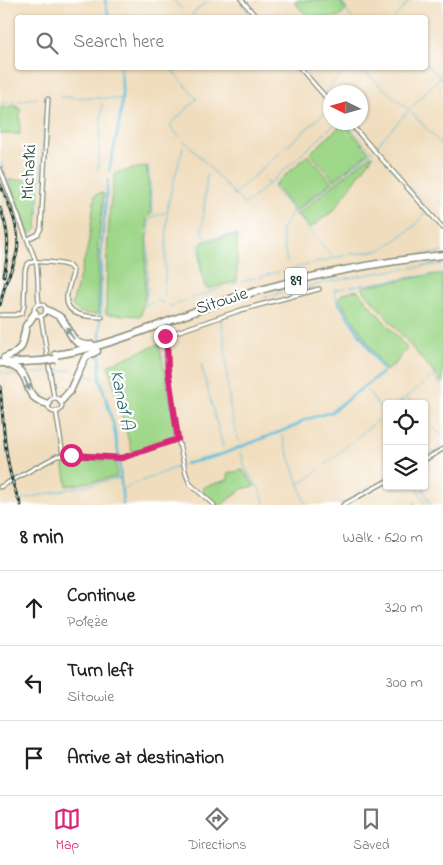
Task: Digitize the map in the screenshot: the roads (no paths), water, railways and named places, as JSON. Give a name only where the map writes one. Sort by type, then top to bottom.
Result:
[{"type":"highway","name":"89","points":[[111,344],[202,309],[288,283],[367,266],[443,255]]},
{"type":"highway","name":"89","points":[[2,361],[42,359],[98,348],[216,308],[301,284],[367,270],[443,260]]},
{"type":"highway","points":[[47,310],[61,318],[76,342],[98,348]]},
{"type":"highway","points":[[2,361],[21,347],[26,326],[38,315]]},
{"type":"highway","points":[[57,399],[72,389],[80,365],[87,356],[98,348]]},
{"type":"highway","points":[[2,361],[20,371],[34,398],[48,404]]},
{"type":"street","points":[[242,0],[254,15]]},
{"type":"street","points":[[302,70],[323,94]]},
{"type":"street","name":"Michałki","points":[[28,240],[38,234],[41,228],[48,99]]},
{"type":"street","points":[[356,130],[443,228]]},
{"type":"street","name":"Michałki","points":[[0,169],[36,262]]},
{"type":"street","points":[[36,262],[39,303]]},
{"type":"street","points":[[0,315],[15,316],[22,313],[24,306],[25,270],[30,263],[36,262],[60,263],[70,266],[73,271],[67,295],[69,305],[79,315],[102,317]]},
{"type":"street","name":"Sitowie","points":[[214,505],[190,484],[188,479],[178,439],[165,336],[241,310],[319,289]]},
{"type":"street","points":[[38,315],[44,315],[47,310],[44,305],[39,303]]},
{"type":"street","points":[[39,303],[34,307],[38,315],[57,399],[62,405],[56,411]]},
{"type":"street","points":[[56,411],[51,410],[48,404],[50,400],[57,399]]},
{"type":"street","points":[[56,411],[63,455]]},
{"type":"street","points":[[0,487],[51,458],[63,455],[122,458],[178,439]]},
{"type":"street","points":[[428,458],[443,449]]},
{"type":"street","points":[[343,505],[383,483]]},
{"type":"waterway","name":"Kanał A","points":[[105,0],[108,15]]},
{"type":"waterway","points":[[174,0],[181,9]]},
{"type":"waterway","points":[[193,15],[209,0]]},
{"type":"waterway","points":[[238,0],[250,15]]},
{"type":"waterway","points":[[337,0],[350,15]]},
{"type":"waterway","points":[[397,15],[410,0]]},
{"type":"waterway","points":[[428,66],[440,77]]},
{"type":"waterway","name":"Kanał A","points":[[109,171],[121,106],[120,70]]},
{"type":"waterway","points":[[172,70],[197,99],[170,125],[179,137]]},
{"type":"waterway","points":[[331,85],[345,70]]},
{"type":"waterway","points":[[362,70],[408,109]]},
{"type":"waterway","points":[[302,74],[313,86]]},
{"type":"waterway","points":[[375,149],[440,77],[443,79]]},
{"type":"waterway","points":[[316,89],[323,98]]},
{"type":"waterway","points":[[59,97],[121,99]]},
{"type":"waterway","points":[[0,104],[37,98]]},
{"type":"waterway","points":[[98,169],[102,103]]},
{"type":"waterway","points":[[412,113],[443,146]]},
{"type":"waterway","points":[[234,194],[323,114]]},
{"type":"waterway","points":[[38,212],[44,118]]},
{"type":"waterway","points":[[269,184],[328,130]]},
{"type":"waterway","points":[[294,213],[372,152],[352,130]]},
{"type":"waterway","points":[[359,130],[364,136]]},
{"type":"waterway","points":[[182,141],[188,144],[236,196]]},
{"type":"waterway","points":[[164,296],[168,203],[183,147]]},
{"type":"waterway","points":[[385,160],[424,204]]},
{"type":"waterway","points":[[1,163],[24,221]]},
{"type":"waterway","points":[[148,166],[153,214]]},
{"type":"waterway","points":[[207,175],[202,230],[206,239],[235,234]]},
{"type":"waterway","points":[[238,198],[244,205],[269,184],[261,176]]},
{"type":"waterway","name":"Kanał A","points":[[100,316],[101,250],[108,180]]},
{"type":"waterway","points":[[273,187],[293,211]]},
{"type":"waterway","points":[[440,200],[443,204]]},
{"type":"waterway","points":[[287,262],[281,231],[293,211],[333,258]]},
{"type":"waterway","points":[[312,264],[346,255],[381,250],[414,227],[426,211]]},
{"type":"waterway","points":[[153,303],[145,306],[149,221],[152,217],[166,212]]},
{"type":"waterway","points":[[199,243],[200,266],[205,289]]},
{"type":"waterway","points":[[362,263],[443,252]]},
{"type":"waterway","points":[[264,297],[353,277],[443,264]]},
{"type":"waterway","points":[[282,272],[308,265]]},
{"type":"waterway","points":[[259,277],[278,272]]},
{"type":"waterway","points":[[436,274],[443,273]]},
{"type":"waterway","points":[[403,278],[432,275]]},
{"type":"waterway","points":[[242,282],[255,278]]},
{"type":"waterway","points":[[368,284],[399,279]]},
{"type":"waterway","points":[[231,285],[238,283]]},
{"type":"waterway","points":[[350,287],[365,284]]},
{"type":"waterway","points":[[190,299],[221,288]]},
{"type":"waterway","points":[[337,300],[334,290],[346,288]]},
{"type":"waterway","points":[[185,464],[217,456],[295,426],[304,420],[331,412],[383,372],[337,300]]},
{"type":"waterway","points":[[157,301],[165,304]]},
{"type":"waterway","points":[[169,305],[186,301]]},
{"type":"waterway","name":"Kanał A","points":[[100,319],[100,379],[113,423],[119,456]]},
{"type":"waterway","points":[[221,319],[230,407],[239,441]]},
{"type":"waterway","points":[[164,349],[175,435]]},
{"type":"waterway","points":[[201,364],[223,447]]},
{"type":"waterway","points":[[54,371],[71,370]]},
{"type":"waterway","points":[[30,374],[46,372]]},
{"type":"waterway","points":[[6,374],[16,375]]},
{"type":"waterway","points":[[85,375],[95,378]]},
{"type":"waterway","points":[[409,400],[406,397],[433,376],[443,388]]},
{"type":"waterway","points":[[367,390],[383,411]]},
{"type":"waterway","points":[[325,465],[383,416]]},
{"type":"waterway","points":[[428,421],[442,437]]},
{"type":"waterway","points":[[282,436],[299,484]]},
{"type":"waterway","points":[[428,455],[443,446]]},
{"type":"waterway","points":[[241,452],[245,468],[260,490],[265,505]]},
{"type":"waterway","name":"Kanał A","points":[[119,460],[123,505]]},
{"type":"waterway","points":[[134,484],[182,465]]},
{"type":"waterway","points":[[306,505],[299,484],[320,469]]},
{"type":"waterway","points":[[22,499],[121,478]]},
{"type":"waterway","points":[[339,505],[383,480]]},
{"type":"waterway","points":[[122,490],[130,486]]},
{"type":"waterway","points":[[418,490],[426,505]]},
{"type":"waterway","points":[[423,490],[431,505]]},
{"type":"railway","points":[[0,184],[16,225],[18,243],[14,264],[6,282],[0,305]]},
{"type":"railway","points":[[0,208],[6,225],[8,241],[4,276]]},
{"type":"railway","points":[[0,386],[8,462],[15,491],[21,505]]}]
